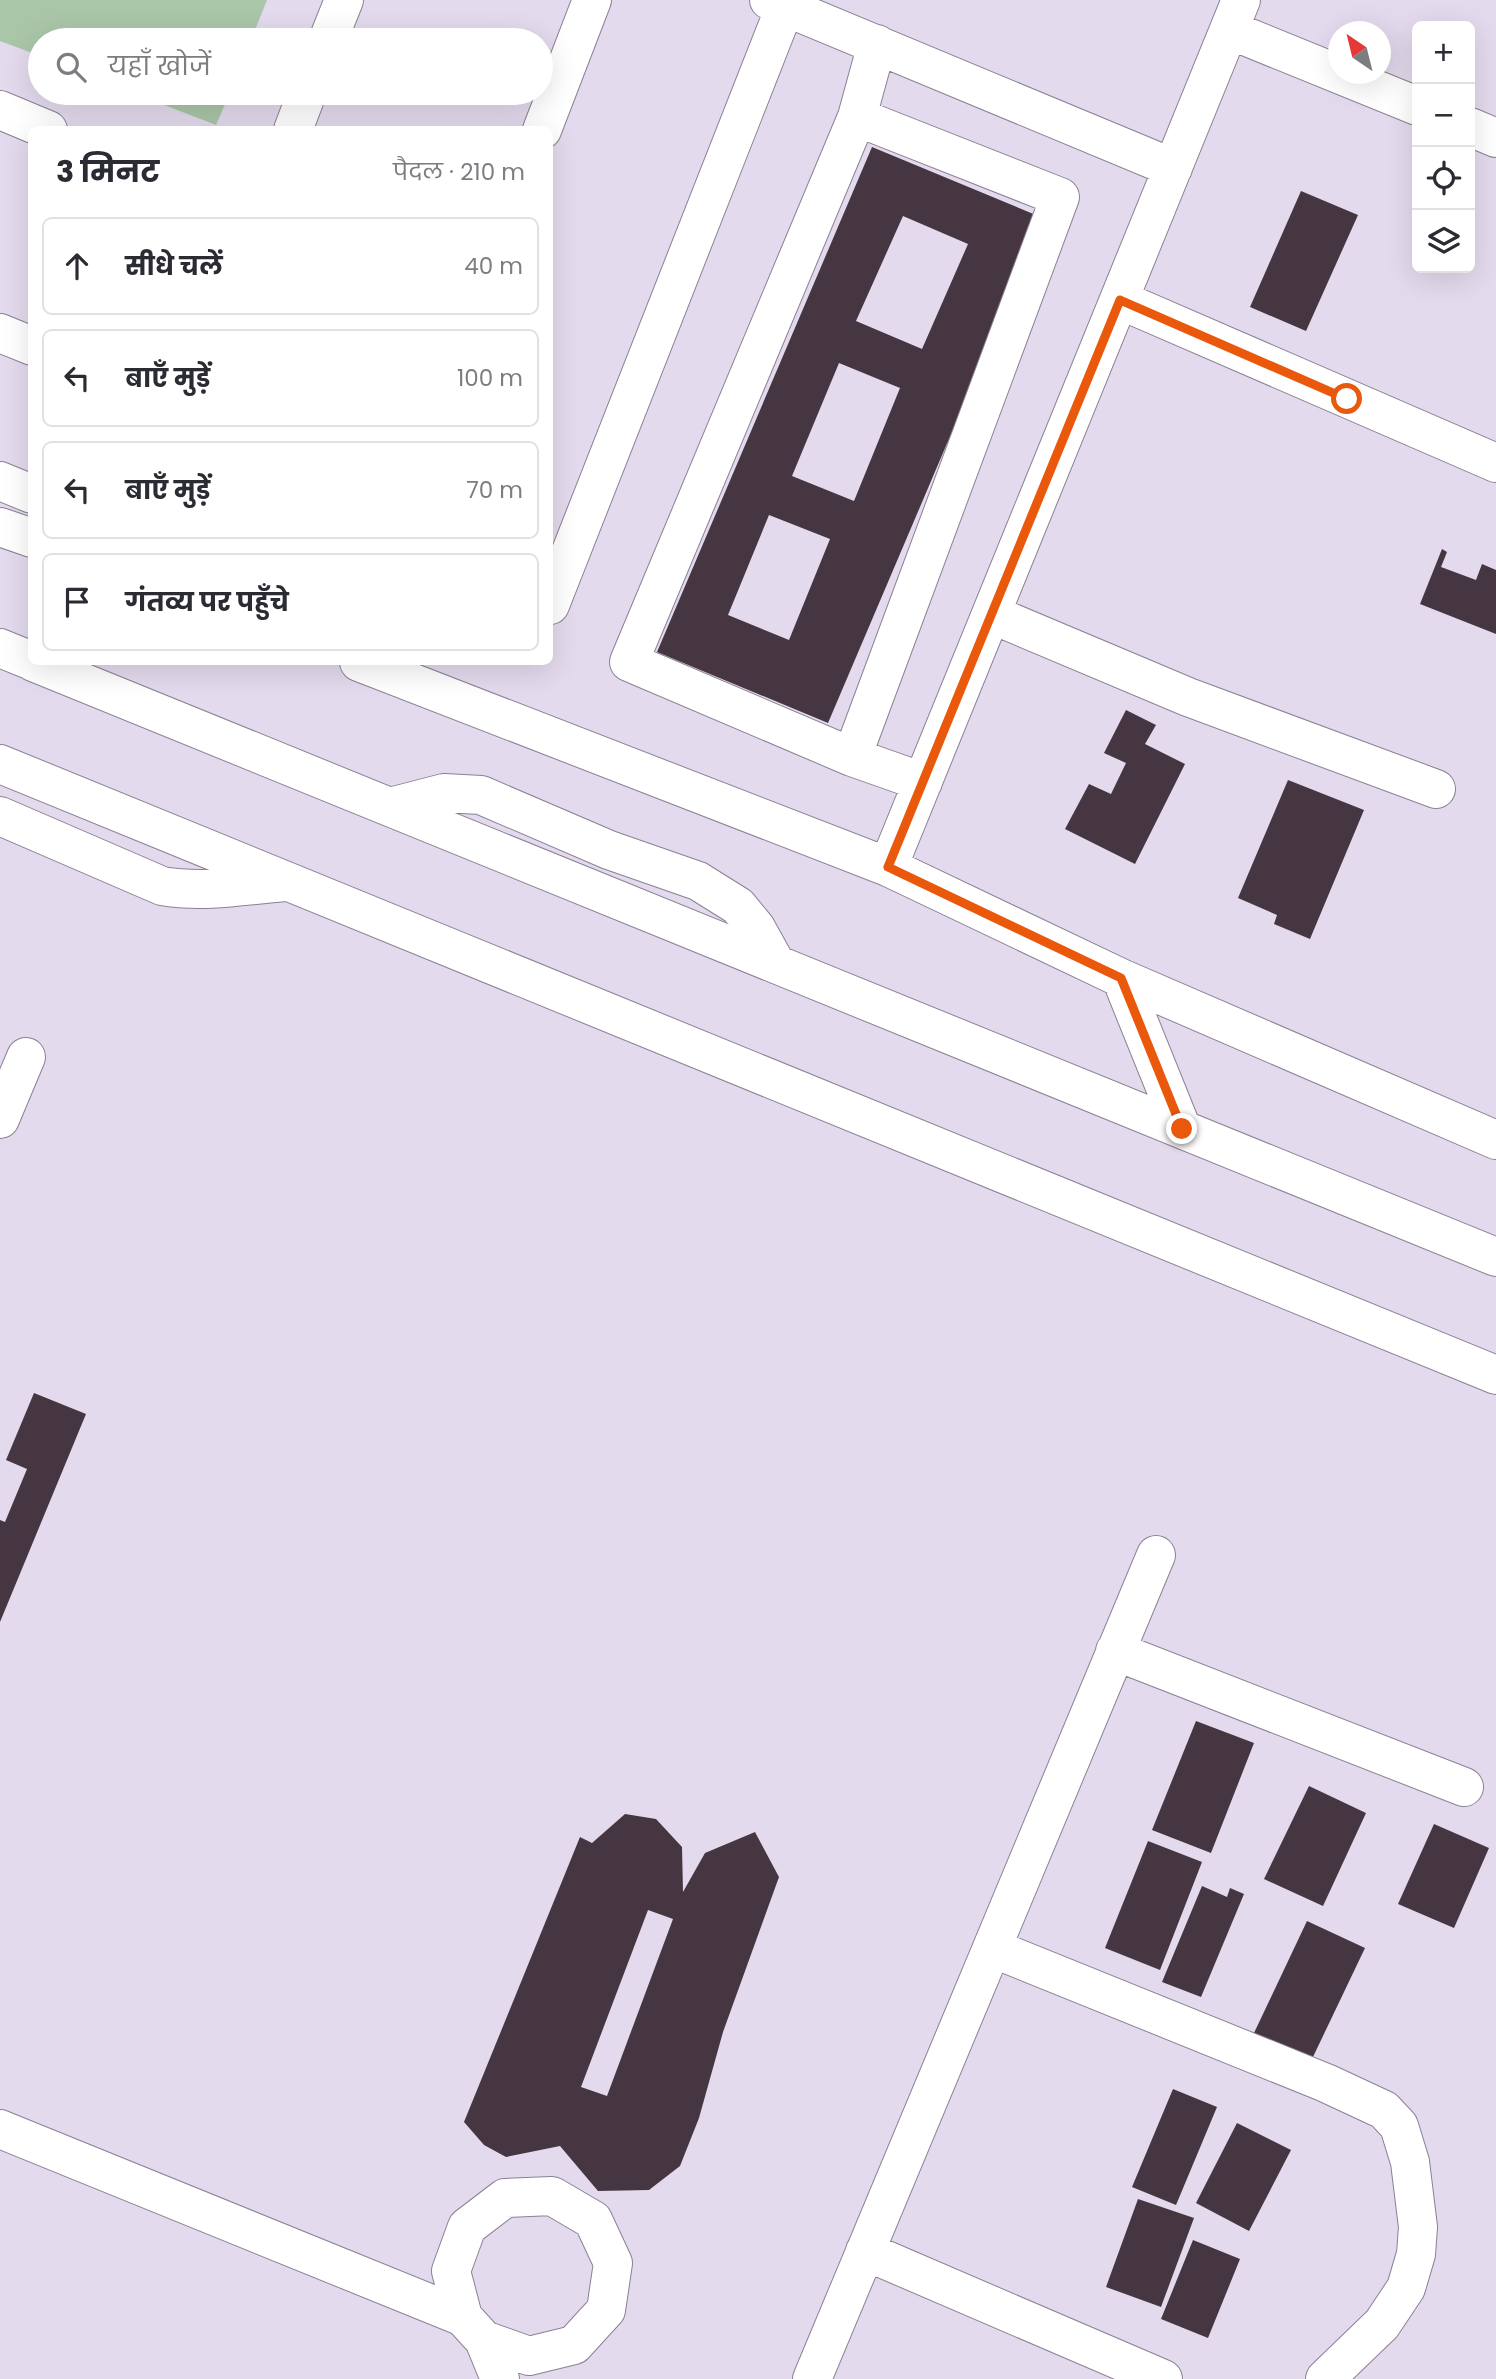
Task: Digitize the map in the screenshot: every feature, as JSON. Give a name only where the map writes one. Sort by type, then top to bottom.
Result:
[{"type":"street","points":[[333,28],[344,0]]},
{"type":"street","points":[[553,101],[592,0]]},
{"type":"street","points":[[553,598],[777,4],[1174,168]]},
{"type":"street","points":[[888,867],[1235,15],[1412,104]]},
{"type":"street","points":[[877,44],[857,117],[629,662],[852,757],[923,782]]},
{"type":"street","points":[[295,126],[302,105]]},
{"type":"street","points":[[544,126],[552,105]]},
{"type":"street","points":[[0,110],[38,126]]},
{"type":"street","points":[[852,757],[1060,197],[857,117]]},
{"type":"street","points":[[1475,129],[1496,138]]},
{"type":"street","points":[[1120,300],[1496,463]]},
{"type":"street","points":[[0,333],[28,344]]},
{"type":"street","points":[[0,481],[28,492]]},
{"type":"street","points":[[0,527],[28,537]]},
{"type":"street","points":[[991,614],[1188,697],[1436,789]]},
{"type":"street","points":[[0,648],[28,659]]},
{"type":"street","points":[[42,665],[1496,1257]]},
{"type":"street","points":[[367,665],[888,867],[1121,978],[1496,1140]]},
{"type":"street","points":[[0,764],[1496,1375]]},
{"type":"street","points":[[0,816],[162,886],[209,889],[288,881]]},
{"type":"street","points":[[1121,978],[1182,1129]]},
{"type":"street","points":[[0,1119],[26,1057]]},
{"type":"street","points":[[812,2379],[1156,1555]]},
{"type":"street","points":[[1115,1651],[1464,1787]]},
{"type":"street","points":[[992,1948],[1326,2083],[1384,2110],[1399,2126],[1410,2162],[1418,2227],[1416,2254],[1406,2288],[1382,2324],[1325,2379]]},
{"type":"street","points":[[0,2129],[474,2329],[500,2379]]},
{"type":"street","points":[[865,2251],[1163,2379]]},
{"type":"green space","points":[[0,0],[267,0],[256,28],[28,28],[28,52],[0,41]]},
{"type":"green space","points":[[164,105],[225,105],[216,125]]},
{"type":"building","points":[[872,147],[1043,218],[828,723],[657,652]],"holes":[[[903,216],[968,244],[922,349],[856,321]],[[839,363],[900,388],[854,501],[792,476]],[[769,515],[830,539],[789,640],[728,615]]]},
{"type":"building","points":[[1301,191],[1358,215],[1306,331],[1250,307]]},
{"type":"building","points":[[1442,549],[1447,552],[1441,567],[1476,580],[1482,564],[1496,570],[1496,634],[1420,604]]},
{"type":"building","points":[[1126,710],[1156,725],[1145,744],[1185,764],[1135,864],[1065,829],[1089,784],[1111,794],[1126,763],[1104,753]]},
{"type":"building","points":[[1288,780],[1364,810],[1310,939],[1274,924],[1277,915],[1238,898]]},
{"type":"building","points":[[34,1393],[86,1414],[0,1622],[0,1520],[5,1522],[27,1469],[6,1460]]},
{"type":"building","points":[[1196,1721],[1254,1743],[1211,1853],[1152,1830]]},
{"type":"building","points":[[1309,1786],[1366,1813],[1323,1906],[1264,1879]]},
{"type":"building","points":[[625,1814],[656,1819],[682,1847],[683,1892],[705,1853],[755,1832],[779,1877],[723,2032],[699,2118],[680,2166],[649,2190],[598,2191],[560,2146],[506,2157],[484,2145],[464,2122],[580,1837],[592,1843]],"holes":[[[648,1910],[673,1919],[607,2096],[581,2087]]]},
{"type":"building","points":[[1434,1824],[1489,1848],[1454,1928],[1398,1904]]},
{"type":"building","points":[[1148,1841],[1202,1862],[1160,1970],[1105,1948]]},
{"type":"building","points":[[1202,1886],[1227,1897],[1230,1888],[1244,1894],[1201,1997],[1162,1982]]},
{"type":"building","points":[[1307,1921],[1365,1948],[1312,2059],[1254,2033]]},
{"type":"building","points":[[1173,2089],[1217,2107],[1176,2205],[1132,2187]]},
{"type":"building","points":[[1237,2123],[1291,2150],[1249,2231],[1196,2203]]},
{"type":"building","points":[[1138,2199],[1194,2218],[1161,2307],[1106,2287]]},
{"type":"building","points":[[1193,2240],[1240,2259],[1208,2338],[1161,2319]]},
{"type":"route","points":[[1182,1129],[1121,978],[888,867],[1120,300],[1347,399]]}]
